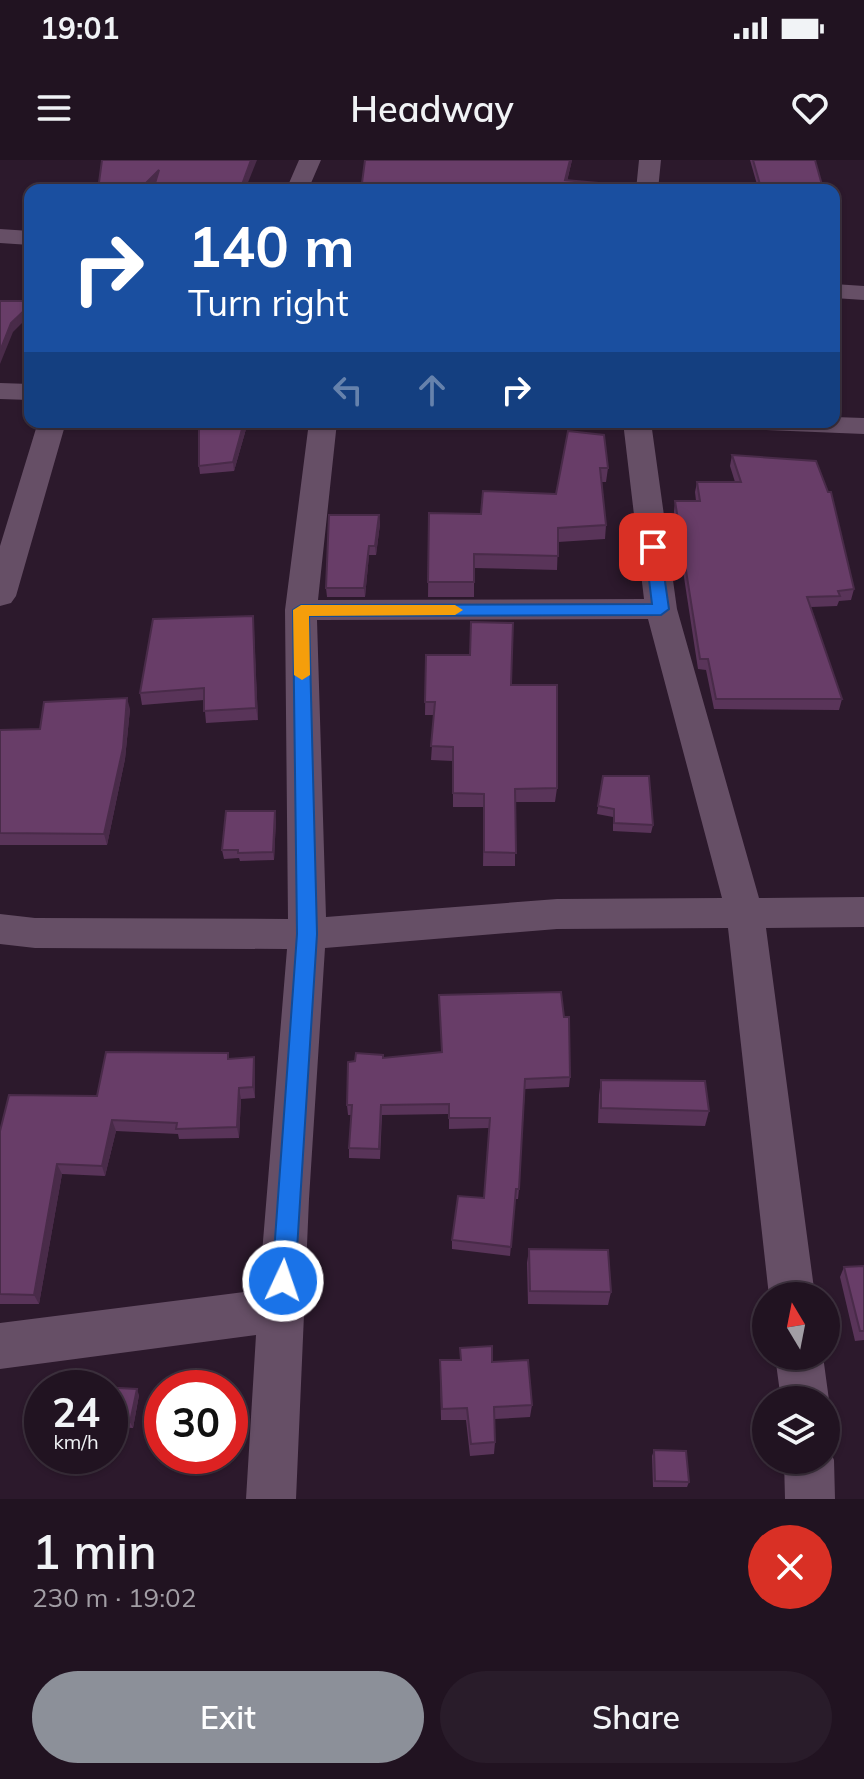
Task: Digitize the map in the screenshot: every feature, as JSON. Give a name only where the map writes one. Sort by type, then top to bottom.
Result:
[{"type":"street","points":[[300,184],[310,160]]},
{"type":"street","points":[[648,184],[650,160]]},
{"type":"street","points":[[0,236],[24,238]]},
{"type":"street","points":[[840,291],[864,293]]},
{"type":"street","points":[[0,391],[24,392]]},
{"type":"street","points":[[0,596],[50,428]]},
{"type":"street","points":[[271,1499],[307,934],[301,610],[322,428]]},
{"type":"street","points":[[638,428],[661,609],[745,914],[790,1282]]},
{"type":"street","points":[[814,428],[861,434]]},
{"type":"street","points":[[301,610],[661,609]]},
{"type":"street","points":[[0,929],[35,933],[307,934],[557,914],[864,912]]},
{"type":"street","points":[[0,1346],[282,1309]]},
{"type":"street","points":[[809,1474],[810,1499]]},
{"type":"building","points":[[102,160],[251,160],[242,184],[155,184],[159,170],[145,184],[99,184]]},
{"type":"building","points":[[365,160],[570,160],[565,180],[609,184],[376,184],[362,183]]},
{"type":"building","points":[[753,160],[815,160],[822,184],[760,184]]},
{"type":"building","points":[[0,301],[24,301],[24,311],[11,323],[0,351]]},
{"type":"building","points":[[199,428],[242,428],[233,462],[199,466]]},
{"type":"building","points":[[568,431],[604,435],[608,468],[600,468],[606,525],[558,528],[558,556],[474,554],[474,582],[428,582],[429,513],[481,514],[483,491],[556,494]]},
{"type":"building","points":[[732,455],[816,461],[828,492],[831,492],[854,589],[838,591],[840,596],[807,597],[842,699],[716,699],[708,659],[700,659],[675,501],[700,501],[697,482],[741,482]]},
{"type":"building","points":[[329,515],[379,515],[375,546],[369,546],[364,588],[326,588]]},
{"type":"building","points":[[253,616],[256,708],[204,711],[204,688],[140,693],[153,619]]},
{"type":"building","points":[[471,622],[513,623],[511,685],[557,685],[557,788],[515,789],[516,853],[484,852],[484,794],[453,793],[453,747],[431,746],[435,702],[425,702],[426,655],[470,655]]},
{"type":"building","points":[[127,698],[123,748],[104,834],[0,833],[0,730],[40,729],[44,702]]},
{"type":"building","points":[[603,776],[649,776],[653,825],[614,823],[614,809],[598,806]]},
{"type":"building","points":[[226,811],[275,811],[273,852],[222,850]]},
{"type":"building","points":[[561,992],[564,1017],[569,1017],[570,1077],[525,1079],[519,1189],[516,1189],[511,1247],[452,1240],[458,1196],[484,1198],[490,1118],[449,1118],[449,1104],[381,1105],[379,1149],[349,1148],[352,1105],[347,1105],[348,1062],[355,1061],[356,1053],[383,1055],[383,1058],[442,1052],[439,995]]},
{"type":"building","points":[[106,1052],[228,1053],[228,1059],[254,1057],[253,1087],[239,1088],[237,1127],[176,1129],[177,1123],[112,1120],[102,1166],[57,1164],[34,1295],[0,1294],[0,1131],[9,1095],[97,1096]]},
{"type":"building","points":[[601,1080],[705,1081],[709,1111],[601,1108]]},
{"type":"building","points":[[529,1249],[608,1250],[611,1292],[530,1291]]},
{"type":"building","points":[[864,1266],[864,1331],[860,1331],[844,1267]]},
{"type":"building","points":[[492,1346],[492,1362],[528,1360],[532,1405],[494,1407],[495,1442],[471,1444],[467,1408],[442,1409],[440,1360],[461,1360],[460,1348]]},
{"type":"building","points":[[128,1389],[137,1389],[130,1422]]},
{"type":"building","points":[[654,1450],[686,1451],[689,1482],[655,1481]]},
{"type":"slow traffic","points":[[302,675],[301,610],[455,610]]},
{"type":"route","points":[[283,1281],[307,934],[301,610],[661,609],[653,547]]}]
